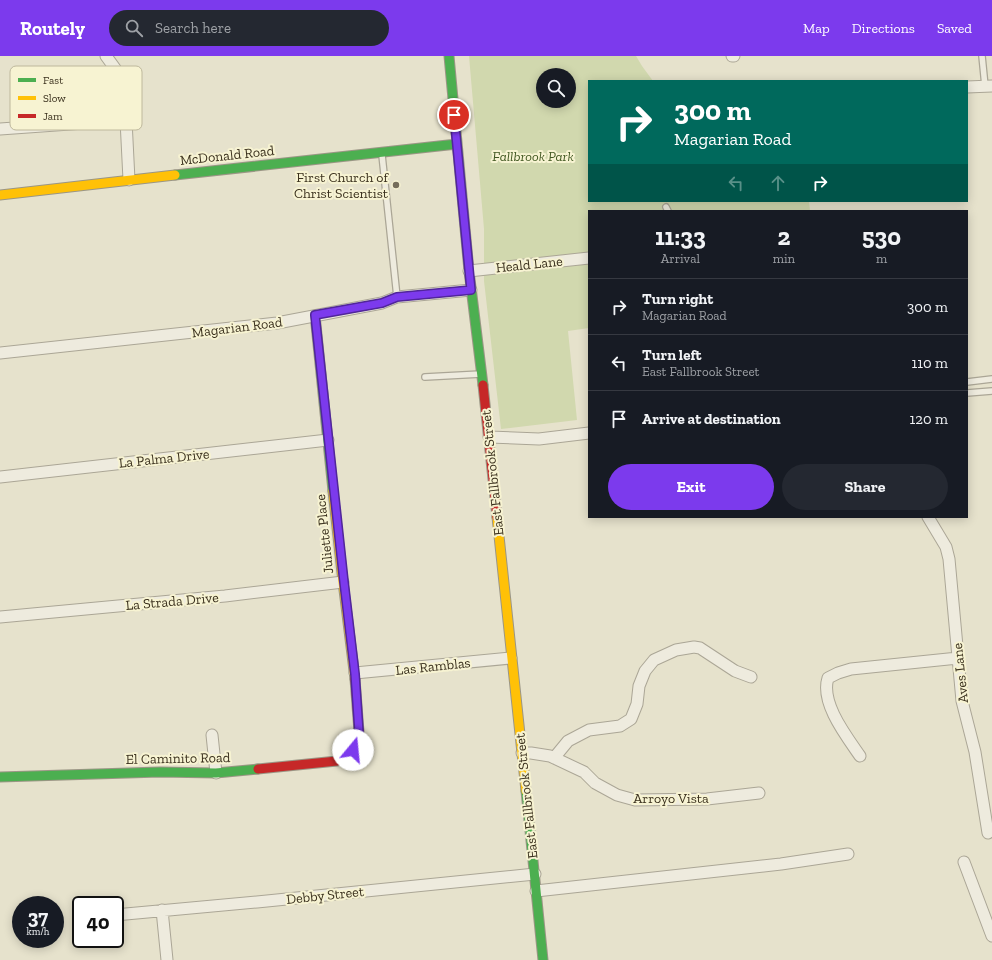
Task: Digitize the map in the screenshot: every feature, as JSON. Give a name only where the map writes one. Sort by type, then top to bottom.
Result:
[{"type":"street","points":[[106,56],[113,66]]},
{"type":"street","name":"East Fallbrook Street","points":[[449,56],[469,271],[489,437],[543,960]]},
{"type":"street","points":[[968,87],[989,86]]},
{"type":"street","points":[[0,128],[10,127]]},
{"type":"street","points":[[127,130],[130,180]]},
{"type":"street","name":"McDonald Road","points":[[0,195],[457,144]]},
{"type":"street","name":"Heald Lane","points":[[469,271],[588,258]]},
{"type":"street","name":"Magarian Road","points":[[0,352],[276,324],[315,315],[382,303],[397,297],[471,290]]},
{"type":"street","name":"Juliette Place","points":[[315,315],[355,674],[359,732],[353,750]]},
{"type":"street","points":[[489,437],[539,439],[588,433]]},
{"type":"street","name":"La Palma Drive","points":[[0,477],[328,440]]},
{"type":"street","name":"Aves Lane","points":[[929,518],[946,547],[949,559],[962,701],[975,752],[988,833]]},
{"type":"street","name":"La Strada Drive","points":[[0,617],[344,582]]},
{"type":"street","points":[[554,758],[568,741],[590,730],[620,726],[631,719],[637,704],[639,686],[646,671],[654,660],[676,650],[694,647],[700,648],[735,671],[751,677]]},
{"type":"street","name":"Las Ramblas","points":[[355,674],[511,658]]},
{"type":"street","points":[[860,756],[843,731],[834,714],[826,685],[828,678],[851,669],[958,658]]},
{"type":"street","points":[[212,735],[216,773]]},
{"type":"street","name":"El Caminito Road","points":[[0,777],[160,772],[216,773],[337,761],[353,750]]},
{"type":"street","name":"Arroyo Vista","points":[[522,753],[531,752],[554,758],[584,772],[595,783],[617,795],[635,800],[707,798],[759,793]]},
{"type":"street","points":[[536,891],[781,864],[848,854]]},
{"type":"street","points":[[964,862],[992,936]]},
{"type":"street","name":"Debby Street","points":[[124,914],[534,874]]},
{"type":"street","points":[[162,910],[167,960]]},
{"type":"lane","points":[[982,56],[989,86]]},
{"type":"lane","points":[[382,152],[397,297]]},
{"type":"lane","points":[[425,377],[481,374]]},
{"type":"lane","points":[[968,382],[992,378]]},
{"type":"lane","points":[[968,393],[992,391]]},
{"type":"green space","name":"Fallbrook Park","points":[[469,56],[636,56],[652,80],[588,80],[588,202],[809,202],[810,210],[588,210],[588,328],[568,331],[577,420],[501,429],[484,281],[484,229]]},
{"type":"traffic: fast","points":[[449,56],[469,271],[483,385]]},
{"type":"traffic: fast","points":[[175,175],[457,144]]},
{"type":"traffic: fast","points":[[315,315],[333,491]]},
{"type":"traffic: fast","points":[[0,777],[160,772],[216,773],[258,769]]},
{"type":"traffic: fast","points":[[526,791],[543,960]]},
{"type":"traffic: slow","points":[[0,195],[175,175]]},
{"type":"traffic: slow","points":[[333,491],[355,679]]},
{"type":"traffic: slow","points":[[497,517],[526,791]]},
{"type":"traffic: jam","points":[[483,385],[497,517]]},
{"type":"traffic: jam","points":[[258,769],[337,761],[353,750],[359,732],[355,679]]},
{"type":"place","name":"First Church of Christ Scientist","points":[[396,185]]},
{"type":"route","points":[[353,750],[359,732],[355,674],[315,315],[382,303],[397,297],[471,290],[454,115]]}]
